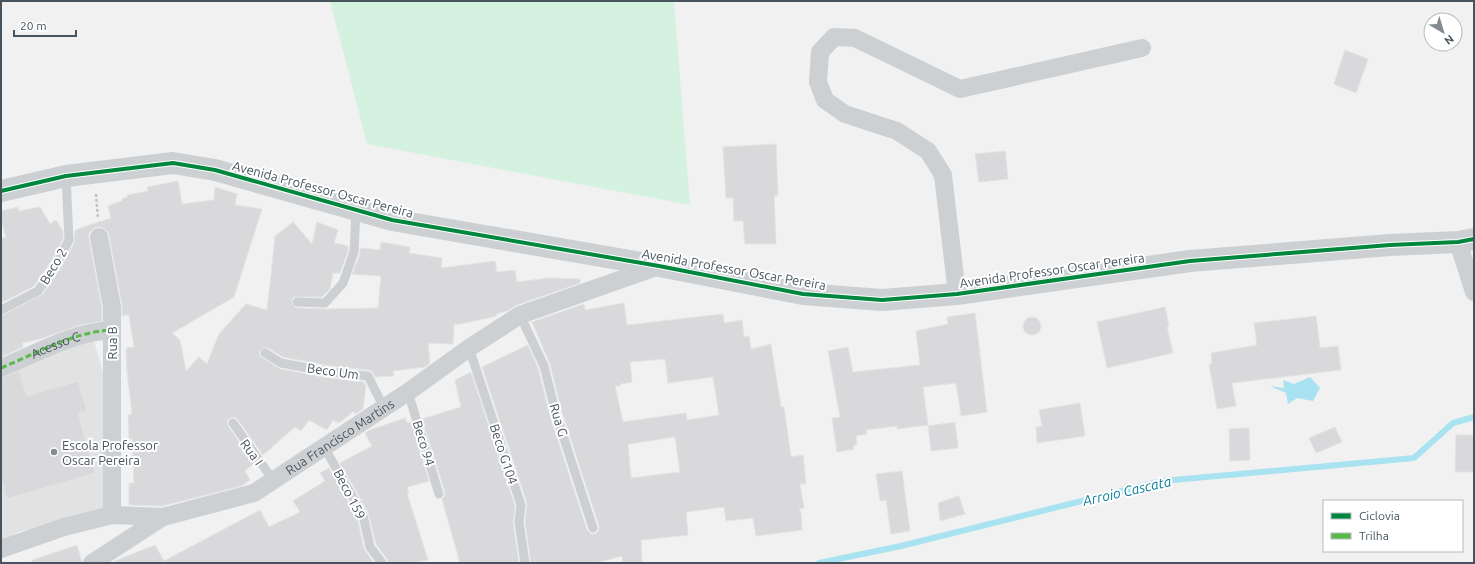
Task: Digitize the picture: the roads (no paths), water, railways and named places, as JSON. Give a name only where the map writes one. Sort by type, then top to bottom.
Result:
[{"type":"main road","name":"Avenida Professor Oscar Pereira","points":[[1,191],[66,176],[173,163],[215,170],[392,220],[659,266],[803,294],[882,300],[957,294],[1190,261],[1466,240]]},
{"type":"street","points":[[957,294],[943,175],[928,151],[897,131],[845,114],[825,100],[818,82],[820,52],[834,37],[855,38],[960,89],[1142,48]]},
{"type":"street","name":"Rua B","points":[[99,237],[112,307],[112,515]]},
{"type":"street","points":[[1466,240],[1474,292]]},
{"type":"street","name":"Rua Francisco Martins","points":[[1,549],[64,527],[112,515],[163,517],[254,493],[408,392],[469,348],[520,315],[659,266]]},
{"type":"street","name":"Acesso C","points":[[1,368],[69,339],[97,331],[112,330]]},
{"type":"street","points":[[92,563],[163,517]]},
{"type":"lane","name":"Beco 2","points":[[1,310],[38,291],[57,263],[69,240],[66,176]]},
{"type":"lane","points":[[297,302],[325,303],[343,283],[354,252],[356,211]]},
{"type":"lane","name":"Rua G","points":[[520,315],[544,366],[556,414],[593,528]]},
{"type":"lane","name":"Beco G104","points":[[469,348],[521,506],[519,522],[525,563]]},
{"type":"lane","name":"Beco Um","points":[[265,353],[281,363],[330,372],[368,376],[384,408]]},
{"type":"lane","name":"Beco 94","points":[[408,392],[439,494]]},
{"type":"lane","name":"Rua I","points":[[232,423],[273,480]]},
{"type":"lane","name":"Beco 159","points":[[324,447],[363,515],[370,547],[382,563]]},
{"type":"water","points":[[1310,377],[1320,388],[1313,401],[1297,398],[1288,404],[1286,393],[1270,386],[1284,388],[1283,380],[1294,384]]},
{"type":"waterway","name":"Arroio Cascata","points":[[819,563],[901,546],[1162,481],[1414,458],[1453,423],[1474,417]]},
{"type":"place","name":"Escola Professor Oscar Pereira","points":[[54,452]]}]
